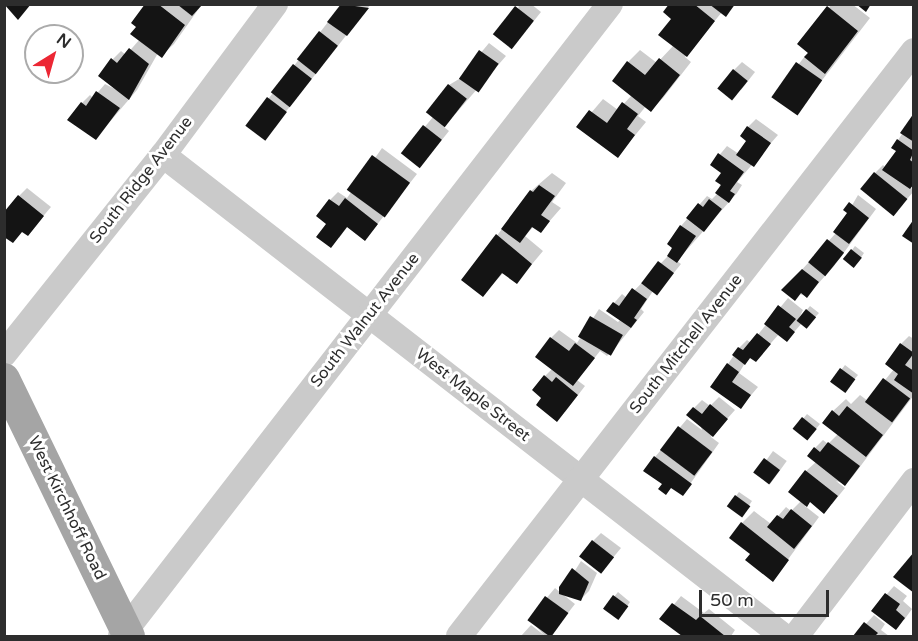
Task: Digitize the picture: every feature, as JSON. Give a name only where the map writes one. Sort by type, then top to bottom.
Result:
[{"type":"main road","name":"West Kirchhoff Road","points":[[4,379],[125,634]]},
{"type":"street","name":"South Ridge Avenue","points":[[4,354],[163,155],[275,4]]},
{"type":"street","name":"South Walnut Avenue","points":[[125,634],[610,4]]},
{"type":"street","name":"South Mitchell Avenue","points":[[459,636],[580,479],[911,61]]},
{"type":"street","name":"West Maple Street","points":[[163,155],[783,636]]},
{"type":"street","points":[[796,636],[914,481]]},
{"type":"building","points":[[4,4],[31,4],[18,20]]},
{"type":"building","points":[[145,4],[158,4],[185,25],[162,58],[130,34],[136,27],[131,23]]},
{"type":"building","points":[[341,4],[369,8],[347,36],[327,22]]},
{"type":"building","points":[[669,4],[694,4],[715,21],[687,57],[658,35],[671,19],[663,12]]},
{"type":"building","points":[[709,4],[735,4],[726,17]]},
{"type":"building","points":[[856,4],[871,4],[866,12]]},
{"type":"building","points":[[178,5],[202,5],[192,16]]},
{"type":"building","points":[[515,6],[534,21],[512,49],[493,34]]},
{"type":"building","points":[[827,6],[858,31],[825,74],[804,57],[808,53],[797,44]]},
{"type":"building","points":[[319,31],[338,46],[316,74],[297,59]]},
{"type":"building","points":[[129,48],[149,64],[129,100],[98,76],[111,58],[117,63]]},
{"type":"building","points":[[479,50],[499,64],[479,92],[459,79]]},
{"type":"building","points":[[659,58],[680,75],[651,112],[612,81],[627,61],[645,75]]},
{"type":"building","points":[[796,62],[822,80],[798,116],[771,97]]},
{"type":"building","points":[[293,64],[312,79],[290,107],[271,92]]},
{"type":"building","points":[[733,69],[748,81],[732,100],[717,88]]},
{"type":"building","points":[[448,84],[467,99],[445,127],[426,112]]},
{"type":"building","points":[[96,91],[120,108],[96,140],[67,120],[81,102],[86,106]]},
{"type":"building","points":[[267,97],[287,112],[265,141],[245,126]]},
{"type":"building","points":[[622,102],[638,114],[627,129],[635,135],[618,158],[576,127],[589,110],[607,123]]},
{"type":"building","points":[[914,113],[914,142],[900,133]]},
{"type":"building","points":[[423,125],[442,140],[420,168],[401,153]]},
{"type":"building","points":[[747,126],[771,143],[754,167],[736,155],[746,141],[740,136]]},
{"type":"building","points":[[897,139],[914,151],[910,160],[914,163],[914,184],[910,189],[882,170],[896,151],[891,148]]},
{"type":"building","points":[[718,153],[744,172],[730,191],[735,194],[729,203],[715,193],[721,185],[715,181],[721,173],[710,165]]},
{"type":"building","points":[[372,155],[410,183],[385,217],[347,190]]},
{"type":"building","points":[[874,172],[907,199],[894,216],[860,189]]},
{"type":"building","points":[[539,185],[555,196],[541,215],[550,221],[541,233],[532,227],[520,243],[501,229],[530,190],[533,192]]},
{"type":"building","points":[[18,195],[44,216],[28,236],[22,232],[13,243],[4,237],[4,212]]},
{"type":"building","points":[[345,198],[378,224],[365,241],[347,227],[331,248],[316,237],[326,224],[316,216],[329,199],[339,206]]},
{"type":"building","points":[[709,199],[722,209],[704,232],[686,218],[698,203],[703,207]]},
{"type":"building","points":[[849,202],[869,218],[849,244],[833,232],[847,213],[843,210]]},
{"type":"building","points":[[914,219],[914,244],[902,236]]},
{"type":"building","points":[[680,225],[696,236],[677,263],[667,256],[672,248],[667,244]]},
{"type":"building","points":[[496,234],[532,264],[517,284],[502,273],[483,297],[461,280]]},
{"type":"building","points":[[827,239],[844,253],[825,276],[808,262]]},
{"type":"building","points":[[851,249],[862,258],[854,268],[843,259]]},
{"type":"building","points":[[658,261],[674,273],[657,295],[641,283]]},
{"type":"building","points":[[802,269],[819,282],[807,298],[801,293],[795,301],[781,290]]},
{"type":"building","points":[[632,288],[647,299],[634,318],[637,320],[631,328],[606,311],[613,302],[619,306]]},
{"type":"building","points":[[778,305],[796,319],[789,327],[795,332],[787,342],[764,324]]},
{"type":"building","points":[[806,309],[816,317],[807,329],[797,321]]},
{"type":"building","points":[[590,316],[623,335],[611,356],[578,337]]},
{"type":"building","points":[[757,333],[771,344],[756,362],[750,358],[745,365],[732,355],[738,347],[743,350]]},
{"type":"building","points":[[550,337],[569,351],[575,343],[595,358],[573,386],[535,357]]},
{"type":"building","points":[[900,343],[914,353],[905,365],[914,371],[914,394],[894,380],[898,374],[885,364]]},
{"type":"building","points":[[727,363],[739,372],[732,382],[751,395],[741,409],[710,387]]},
{"type":"building","points":[[840,368],[855,379],[845,393],[830,382]]},
{"type":"building","points":[[544,375],[552,382],[556,377],[578,395],[557,422],[536,405],[541,398],[532,390]]},
{"type":"building","points":[[883,378],[910,398],[892,422],[865,402]]},
{"type":"building","points":[[710,404],[728,419],[713,437],[686,415],[693,407],[702,414]]},
{"type":"building","points":[[847,406],[883,435],[866,457],[822,423],[832,410],[839,416]]},
{"type":"building","points":[[802,417],[817,429],[807,441],[793,429]]},
{"type":"building","points":[[678,426],[712,452],[694,476],[660,450]]},
{"type":"building","points":[[828,442],[860,466],[845,486],[807,456],[814,447],[820,452]]},
{"type":"building","points":[[654,456],[692,484],[683,496],[671,488],[666,495],[658,489],[662,484],[643,471]]},
{"type":"building","points":[[764,458],[780,470],[769,484],[753,472]]},
{"type":"building","points":[[805,470],[838,496],[824,514],[810,502],[807,507],[788,492]]},
{"type":"building","points":[[735,495],[750,506],[742,517],[727,506]]},
{"type":"building","points":[[791,509],[812,526],[794,549],[767,527],[777,515],[783,519]]},
{"type":"building","points":[[741,522],[789,560],[773,582],[745,560],[750,554],[729,538]]},
{"type":"building","points":[[592,540],[614,557],[601,574],[579,557]]},
{"type":"building","points":[[914,552],[914,593],[893,577]]},
{"type":"building","points":[[572,568],[589,582],[581,601],[559,594],[559,587]]},
{"type":"building","points":[[885,593],[900,604],[896,610],[905,618],[896,630],[871,611]]},
{"type":"building","points":[[613,595],[628,606],[618,620],[603,609]]},
{"type":"building","points":[[545,596],[568,613],[552,636],[527,620]]},
{"type":"building","points":[[672,603],[696,620],[700,616],[725,636],[682,636],[659,619]]},
{"type":"building","points":[[864,622],[878,633],[875,636],[853,636]]}]
